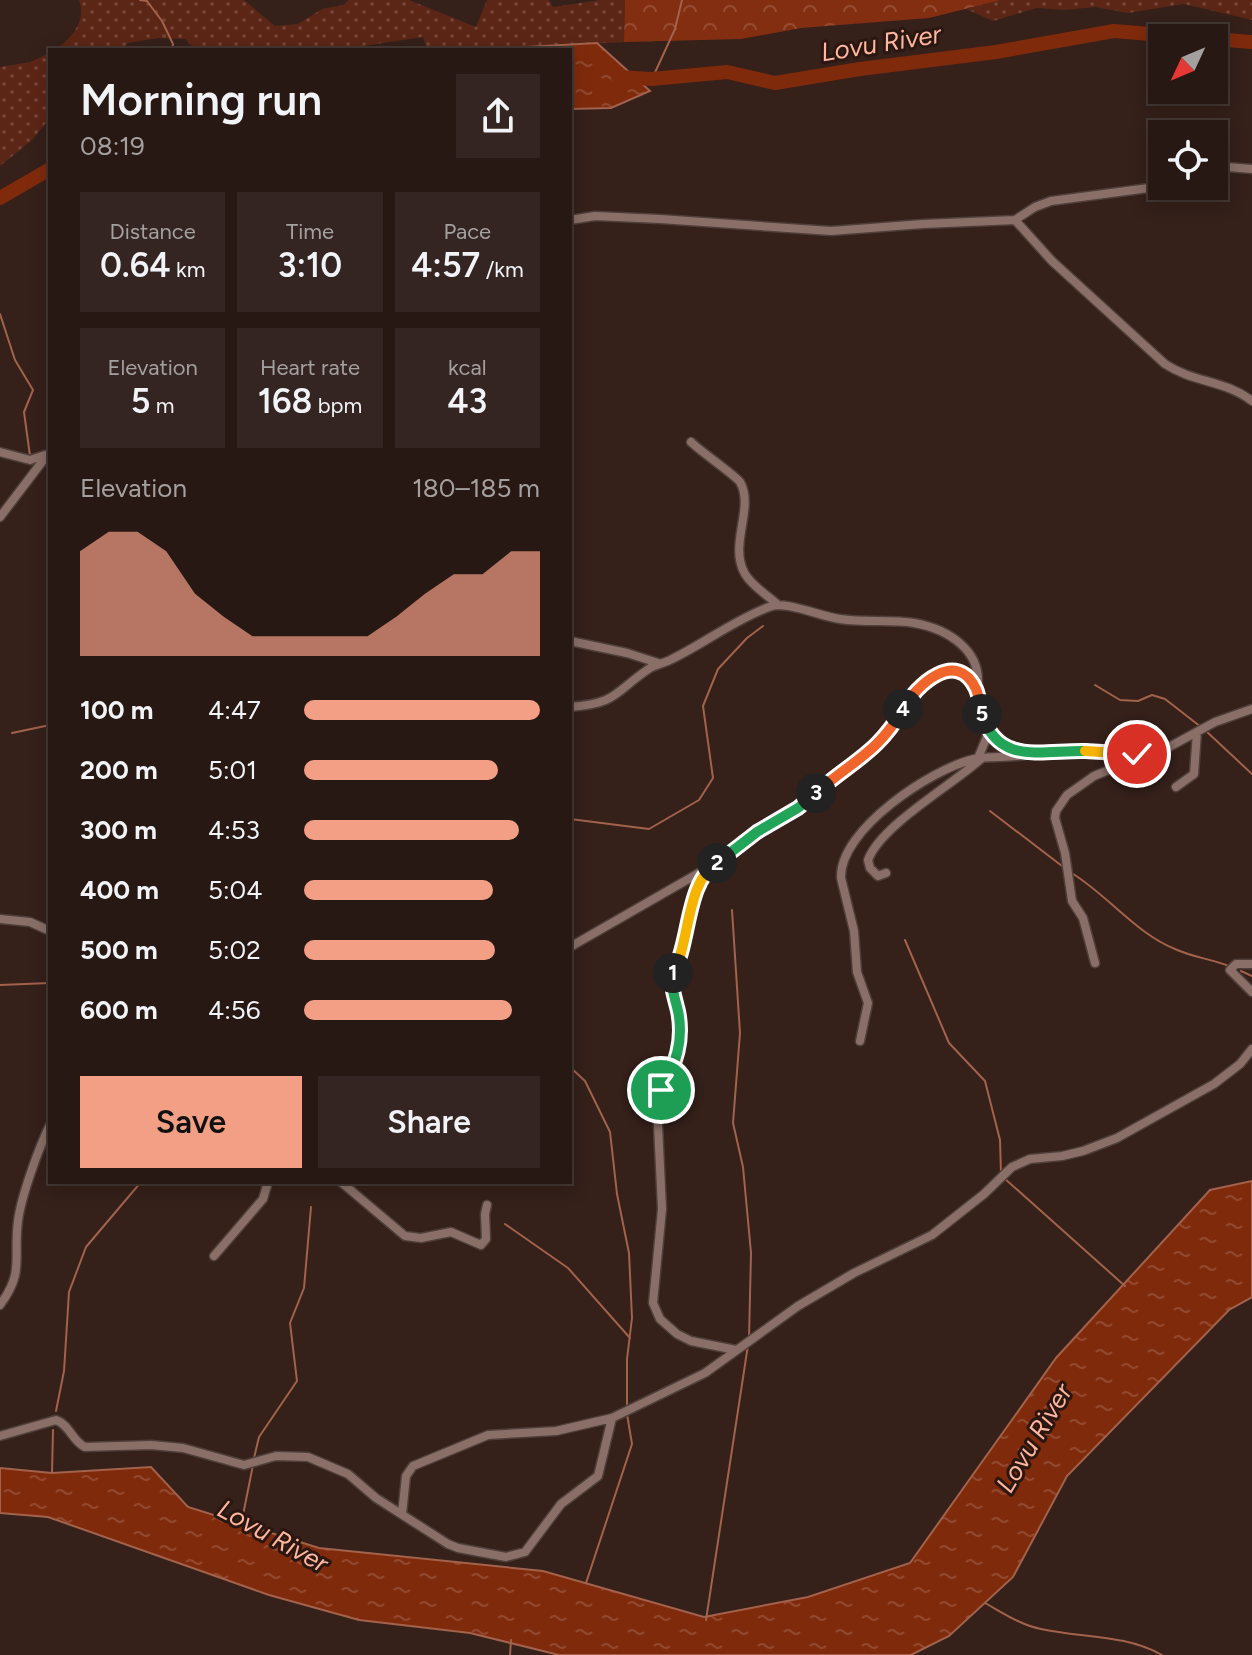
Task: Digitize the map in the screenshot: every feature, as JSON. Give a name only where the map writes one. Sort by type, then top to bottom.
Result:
[{"type":"street","points":[[1228,167],[1252,169]]},
{"type":"street","points":[[572,220],[595,216],[831,231],[1015,220],[1051,201],[1148,188]]},
{"type":"street","points":[[1015,220],[1064,272],[1165,364],[1186,377],[1231,388],[1252,401]]},
{"type":"street","points":[[691,442],[739,481],[746,497],[739,539],[742,567],[750,582],[777,604],[846,620],[916,623],[948,634],[960,641],[975,662],[979,677],[977,691]]},
{"type":"street","points":[[0,452],[30,460],[48,454]]},
{"type":"street","points":[[0,517],[48,455]]},
{"type":"street","points":[[572,707],[610,700],[659,663],[672,660],[720,630],[777,604]]},
{"type":"street","points":[[572,641],[659,663]]},
{"type":"street","points":[[572,946],[710,867],[757,832],[798,808],[839,773],[874,749],[888,735],[909,699],[925,681],[942,672],[957,673],[969,679],[977,691],[989,732],[1001,744],[1031,754]]},
{"type":"street","points":[[860,1041],[868,1003],[854,962],[854,931],[841,878],[843,863],[865,830],[900,798],[930,777],[980,758],[1012,758],[1068,751],[1146,754],[1170,748],[1215,722],[1252,709]]},
{"type":"street","points":[[886,873],[875,874],[868,865],[874,847],[926,800],[980,758],[989,732]]},
{"type":"street","points":[[1176,787],[1194,774],[1197,732]]},
{"type":"street","points":[[1095,963],[1083,918],[1072,901],[1056,811],[1076,788],[1107,770],[1135,762],[1146,754]]},
{"type":"street","points":[[710,867],[692,902],[684,950],[672,977],[681,1033],[678,1053],[657,1104],[662,1209],[653,1303],[660,1319],[677,1334],[691,1341],[736,1350]]},
{"type":"street","points":[[0,919],[30,922],[48,930]]},
{"type":"street","points":[[1252,964],[1236,964],[1230,970],[1252,992]]},
{"type":"street","points":[[402,1514],[406,1476],[413,1466],[488,1435],[556,1431],[612,1418],[705,1373],[798,1306],[854,1273],[932,1235],[984,1194],[1012,1167],[1030,1159],[1083,1151],[1117,1138],[1214,1084],[1240,1064],[1252,1049]]},
{"type":"street","points":[[0,1305],[16,1279],[21,1208],[48,1129]]},
{"type":"street","points":[[214,1256],[263,1199],[267,1184]]},
{"type":"street","points":[[343,1184],[398,1231],[412,1238],[451,1232],[481,1245],[486,1239],[487,1205]]},
{"type":"street","points":[[0,1436],[56,1420],[65,1424],[85,1447],[151,1445],[183,1448],[244,1465],[276,1456],[308,1457],[348,1474],[376,1498],[458,1548],[506,1557],[520,1555],[531,1546],[561,1504],[598,1476],[612,1418]]},
{"type":"shaded area","points":[[79,0],[244,0],[275,26],[298,24],[322,9],[343,5],[349,0],[409,0],[476,27],[487,0],[549,0],[553,7],[600,0],[625,0],[624,42],[512,48],[426,48],[423,37],[350,48],[194,48],[185,39],[158,38],[128,43],[124,48],[57,48],[76,29],[81,8]]},
{"type":"shaded area","points":[[1001,0],[1252,0],[1252,20],[1184,4],[1128,13],[1095,7],[1064,10],[1037,8],[993,21],[966,9]]},
{"type":"shaded area","points":[[48,54],[48,120],[32,140],[0,166],[0,67],[30,62]]},
{"type":"green space","points":[[625,0],[1001,0],[929,18],[801,28],[741,39],[624,42]]},
{"type":"water","points":[[597,43],[650,91],[611,108],[572,109],[572,48],[510,48]]},
{"type":"water","name":"Lovu River","points":[[1252,1181],[1252,1297],[1229,1310],[1067,1476],[1013,1577],[949,1636],[911,1655],[559,1655],[470,1633],[359,1620],[269,1595],[48,1517],[0,1513],[0,1468],[52,1473],[151,1467],[188,1507],[319,1548],[543,1571],[704,1617],[808,1597],[910,1563],[1056,1358],[1210,1190]]},
{"type":"waterway","points":[[140,0],[147,1],[162,21],[172,48]]},
{"type":"waterway","points":[[652,79],[675,29],[682,0]]},
{"type":"waterway","name":"Lovu River","points":[[618,77],[652,79],[727,72],[775,83],[996,52],[1114,31],[1148,34]]},
{"type":"waterway","name":"Lovu River","points":[[1228,40],[1252,42]]},
{"type":"waterway","name":"Lovu River","points":[[0,198],[48,170]]},
{"type":"waterway","points":[[0,314],[15,360],[33,390],[24,412],[30,456]]},
{"type":"waterway","points":[[572,819],[649,829],[699,800],[713,778],[703,706],[718,669],[763,626]]},
{"type":"waterway","points":[[1095,685],[1120,700],[1138,701],[1152,695],[1165,699],[1201,727]]},
{"type":"waterway","points":[[12,733],[48,725]]},
{"type":"waterway","points":[[1206,731],[1252,774]]},
{"type":"waterway","points":[[990,811],[1062,866]]},
{"type":"waterway","points":[[1070,872],[1161,942],[1181,952],[1229,966]]},
{"type":"waterway","points":[[732,910],[740,1033],[733,1123],[743,1167],[751,1253],[749,1339]]},
{"type":"waterway","points":[[905,940],[949,1043],[985,1081],[1000,1140],[1001,1174]]},
{"type":"waterway","points":[[1241,971],[1252,976]]},
{"type":"waterway","points":[[0,985],[48,983]]},
{"type":"waterway","points":[[572,1069],[585,1081],[610,1132],[617,1194],[629,1253],[632,1318],[627,1359],[627,1408]]},
{"type":"waterway","points":[[1004,1178],[1125,1286]]},
{"type":"waterway","points":[[56,1411],[64,1371],[69,1292],[86,1247],[139,1184]]},
{"type":"waterway","points":[[254,1458],[259,1437],[297,1381],[290,1323],[304,1288],[311,1207]]},
{"type":"waterway","points":[[505,1224],[568,1268],[630,1338]]},
{"type":"waterway","points":[[706,1620],[748,1345]]},
{"type":"waterway","points":[[586,1583],[632,1444],[627,1414]]},
{"type":"waterway","points":[[52,1473],[53,1430]]},
{"type":"waterway","points":[[241,1525],[253,1465]]},
{"type":"waterway","points":[[985,1603],[1034,1627],[1133,1643],[1162,1655]]},
{"type":"waterway","points":[[510,1655],[511,1640]]},
{"type":"route","points":[[661,1090],[678,1053],[681,1033],[672,977],[684,950],[694,896],[710,867],[757,832],[798,808],[839,773],[874,749],[888,735],[913,693],[925,681],[950,671],[969,679],[977,691],[987,730],[993,738],[1012,749],[1031,754],[1068,751],[1137,754]]}]
